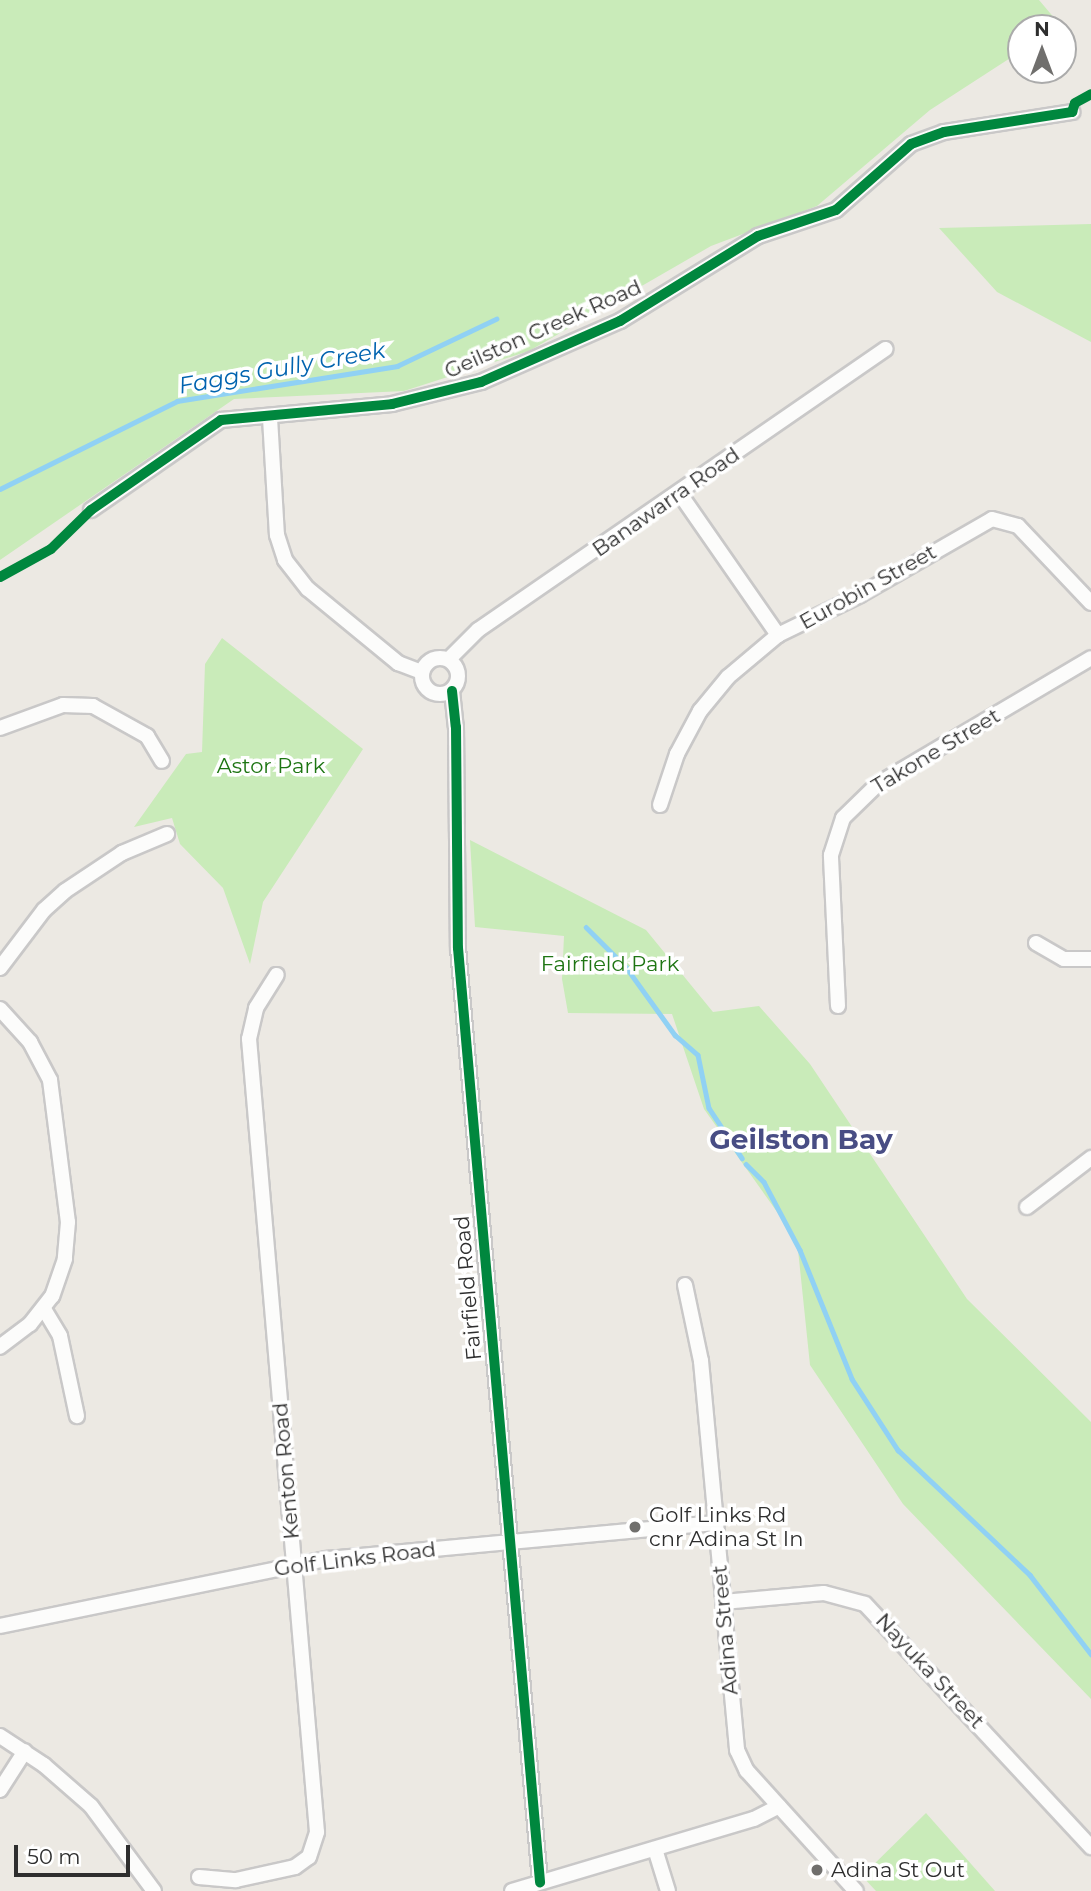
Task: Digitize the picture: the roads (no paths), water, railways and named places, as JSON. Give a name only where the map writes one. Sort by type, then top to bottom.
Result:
[{"type":"street","name":"Geilston Creek Road","points":[[91,510],[211,425],[235,417],[270,418],[392,404],[481,382],[620,321],[758,236],[836,210],[911,144],[944,132],[1072,112]]},
{"type":"street","name":"Banawarra Road","points":[[449,659],[478,630],[680,494],[886,349]]},
{"type":"street","points":[[270,418],[277,535],[285,560],[299,581],[398,663],[422,672]]},
{"type":"street","name":"Eurobin Street","points":[[680,494],[778,635],[860,595],[992,519],[1018,526],[1091,603]]},
{"type":"street","points":[[660,805],[677,754],[700,711],[728,677],[778,635]]},
{"type":"street","name":"Takone Street","points":[[838,1006],[831,855],[848,812],[878,784],[1091,658]]},
{"type":"street","points":[[432,659],[449,659],[459,677],[452,691],[439,695],[428,690],[422,672],[432,659]]},
{"type":"street","name":"Fairfield Road","points":[[452,691],[456,726],[458,948],[540,1882]]},
{"type":"street","points":[[0,728],[63,705],[93,706],[128,721],[147,736],[162,761]]},
{"type":"street","points":[[0,968],[37,918],[65,891],[122,853],[167,834]]},
{"type":"street","points":[[1036,943],[1064,959],[1091,959]]},
{"type":"street","name":"Kenton Road","points":[[199,1877],[236,1880],[295,1867],[309,1857],[316,1842],[249,1039],[256,1008],[277,975]]},
{"type":"street","points":[[0,1009],[42,1059],[55,1098],[67,1241],[59,1278],[44,1309],[0,1347]]},
{"type":"street","points":[[1027,1207],[1091,1158]]},
{"type":"street","name":"Adina Street","points":[[685,1285],[701,1361],[737,1750],[747,1772],[856,1891]]},
{"type":"street","points":[[44,1309],[60,1336],[78,1416]]},
{"type":"street","name":"Golf Links Road","points":[[0,1626],[294,1564],[716,1523]]},
{"type":"street","name":"Nayuka Street","points":[[723,1602],[824,1594],[865,1604],[1091,1847]]},
{"type":"street","points":[[0,1736],[24,1751],[91,1806],[154,1891]]},
{"type":"street","points":[[0,1790],[24,1751]]},
{"type":"street","points":[[512,1891],[754,1819],[779,1806]]},
{"type":"street","points":[[655,1849],[668,1891]]},
{"type":"waterway","name":"Faggs Gully Creek","points":[[0,489],[177,401],[397,366],[496,319]]},
{"type":"waterway","points":[[586,927],[626,967],[675,1035],[698,1055],[709,1108],[742,1158]]},
{"type":"waterway","points":[[746,1164],[764,1182],[800,1250],[852,1379],[898,1450],[1030,1575],[1091,1654]]},
{"type":"place","name":"Golf Links Rd cnr Adina St In","points":[[635,1527]]},
{"type":"place","name":"Adina St Out","points":[[817,1870]]},
{"type":"district","name":"Geilston Bay","points":[[801,1139]]},
{"type":"park label","name":"Astor Park","points":[[271,766]]},
{"type":"park label","name":"Fairfield Park","points":[[610,964]]}]
